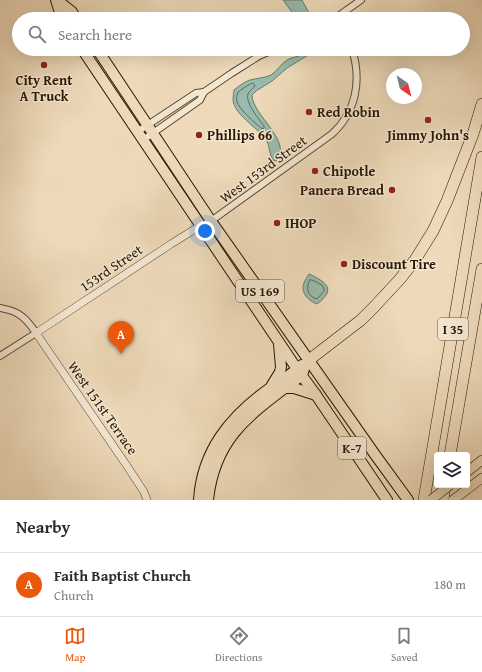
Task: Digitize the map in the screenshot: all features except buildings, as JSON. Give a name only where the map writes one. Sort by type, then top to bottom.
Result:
[{"type":"highway","points":[[56,0],[60,12]]},
{"type":"highway","points":[[56,0],[72,12]]},
{"type":"highway","name":"US 169","points":[[87,56],[278,341],[281,367],[280,372],[271,387],[240,413],[220,436],[206,463],[199,500]]},
{"type":"highway","name":"US 169","points":[[102,56],[211,221],[408,500]]},
{"type":"highway","points":[[208,500],[211,478],[219,456],[234,432],[253,413],[285,388],[309,360],[361,320],[400,279],[415,260],[433,231],[447,201],[473,134],[482,104]]},
{"type":"highway","name":"I 35","points":[[424,500],[482,157]]},
{"type":"highway","name":"I 35","points":[[451,452],[482,269]]},
{"type":"highway","name":"K-7","points":[[278,341],[387,500]]},
{"type":"highway","points":[[271,387],[285,378],[299,372]]},
{"type":"highway","points":[[285,388],[294,388],[316,395]]},
{"type":"highway","points":[[443,500],[445,488]]},
{"type":"main road","points":[[470,470],[482,460]]},
{"type":"main road","points":[[453,500],[482,478]]},
{"type":"main road","points":[[431,500],[446,488]]},
{"type":"street","points":[[344,12],[361,0]]},
{"type":"street","points":[[140,136],[196,93],[204,92],[260,56]]},
{"type":"street","name":"West 153rd Street","points":[[211,221],[337,130],[352,107],[356,86],[354,56]]},
{"type":"street","points":[[140,136],[200,100],[204,92]]},
{"type":"street","name":"153rd Street","points":[[36,333],[200,226]]},
{"type":"street","points":[[0,308],[20,315],[28,322],[36,333],[0,356]]},
{"type":"street","name":"West 151st Terrace","points":[[36,333],[127,466],[144,492],[147,500]]},
{"type":"water","points":[[283,0],[302,0],[308,12],[292,12]]},
{"type":"water","points":[[298,56],[307,56],[287,68],[252,95],[258,111],[271,128],[280,145],[280,154],[276,161],[272,158],[266,139],[241,115],[234,105],[233,99],[234,90],[242,84],[253,79],[271,75],[287,60]]},
{"type":"water","points":[[309,274],[327,286],[327,294],[317,304],[308,299],[303,290],[305,280]]},
{"type":"place","name":"City Rent A Truck","points":[[44,65]]},
{"type":"place","name":"Red Robin","points":[[309,112]]},
{"type":"place","name":"Jimmy John's","points":[[428,120]]},
{"type":"place","name":"Phillips 66","points":[[199,135]]},
{"type":"place","name":"Chipotle","points":[[315,171]]},
{"type":"place","name":"Panera Bread","points":[[392,190]]},
{"type":"place","name":"IHOP","points":[[277,223]]},
{"type":"place","name":"Discount Tire","points":[[344,264]]},
{"type":"place","name":"Faith Baptist Church","points":[[121,354]]}]
